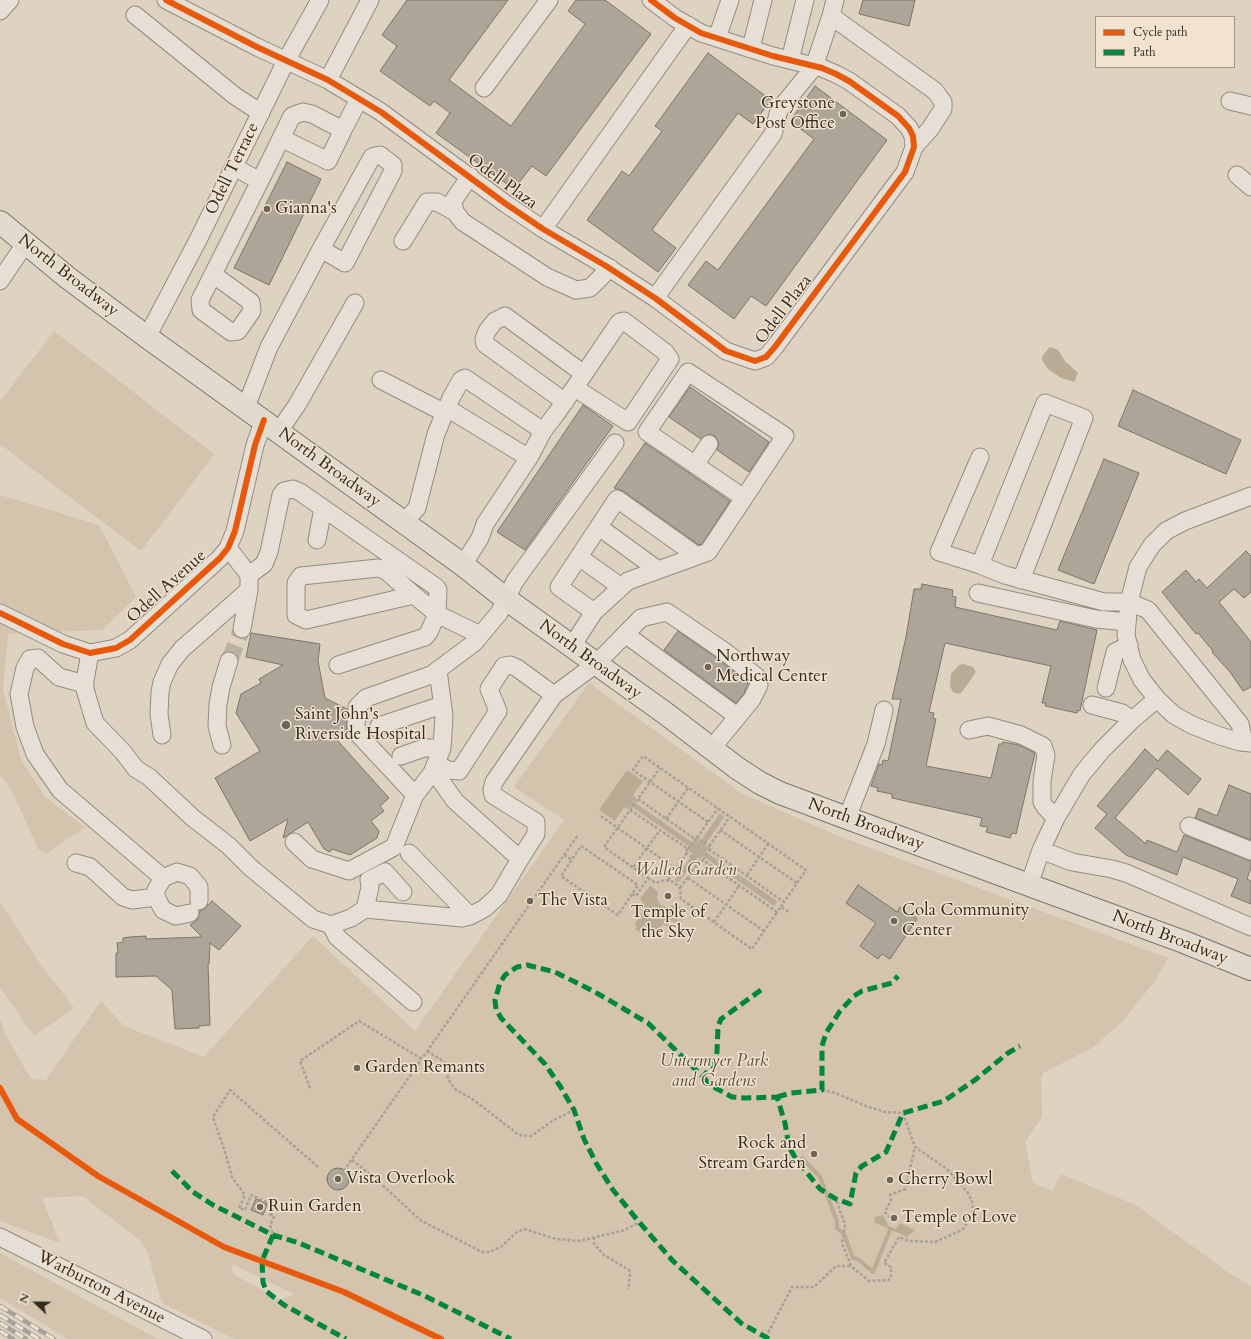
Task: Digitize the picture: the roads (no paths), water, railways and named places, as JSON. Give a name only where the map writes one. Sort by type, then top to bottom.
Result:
[{"type":"main road","name":"North Broadway","points":[[0,222],[25,244],[146,337],[246,407],[463,565],[506,599],[712,748],[737,768],[760,783],[780,793],[1184,942],[1251,969]]},
{"type":"street","points":[[0,11],[10,0]]},
{"type":"street","name":"Odell Plaza","points":[[166,0],[286,61],[328,80],[381,112],[543,229],[610,268],[655,298],[726,351],[755,361],[766,357],[905,172],[914,147]]},
{"type":"street","name":"Odell Terrace","points":[[146,337],[198,240],[286,61],[320,0]]},
{"type":"street","points":[[328,80],[370,0]]},
{"type":"street","points":[[484,88],[549,0]]},
{"type":"street","points":[[652,0],[701,33],[814,67],[822,68],[849,81],[898,116],[909,128],[913,136],[914,147]]},
{"type":"street","points":[[717,38],[730,0]]},
{"type":"street","points":[[750,48],[763,0]]},
{"type":"street","points":[[790,60],[805,0]]},
{"type":"street","points":[[655,298],[773,134],[779,110],[814,67],[833,8],[935,91],[943,102],[943,109],[930,129],[914,147]]},
{"type":"street","points":[[135,15],[235,96],[261,113]]},
{"type":"street","points":[[543,229],[688,25]]},
{"type":"street","points":[[281,138],[328,161],[359,99]]},
{"type":"street","points":[[1230,101],[1251,106]]},
{"type":"street","points":[[214,275],[292,116],[303,112],[312,114],[344,130]]},
{"type":"street","points":[[246,407],[269,347],[321,249],[372,157],[380,155],[393,165],[393,171],[345,263],[321,249]]},
{"type":"street","points":[[234,167],[260,181]]},
{"type":"street","points":[[1237,175],[1251,186]]},
{"type":"street","points":[[455,212],[453,201],[470,176]]},
{"type":"street","points":[[403,241],[427,202],[437,202],[455,212],[463,222],[547,277],[576,290],[590,288],[610,268]]},
{"type":"street","points":[[0,281],[25,244]]},
{"type":"street","name":"Odell Avenue","points":[[0,613],[63,644],[90,653],[116,648],[130,640],[220,558],[228,548],[235,531],[255,445],[272,426],[297,405],[355,303]]},
{"type":"street","points":[[463,565],[480,538],[485,524],[529,458],[543,431],[565,402],[579,381],[618,324],[624,321],[665,352],[670,359],[628,422],[579,381],[505,316],[495,321],[487,331],[484,339],[486,344],[565,402]]},
{"type":"street","points":[[572,646],[594,612],[628,581],[708,552],[744,498],[785,436],[688,372],[647,432],[744,498]]},
{"type":"street","points":[[404,522],[417,508],[436,434],[461,380],[465,378],[543,431]]},
{"type":"street","points":[[382,380],[446,411],[529,458]]},
{"type":"street","points":[[980,565],[1045,403],[1084,418],[1021,580]]},
{"type":"street","points":[[415,795],[359,735],[356,726],[356,707],[366,698],[431,675],[474,643],[500,613],[515,581],[615,443]]},
{"type":"street","points":[[695,465],[709,444]]},
{"type":"street","points":[[980,457],[939,552],[1021,580],[1104,602],[1129,602],[1148,610],[1240,724],[1248,742]]},
{"type":"street","points":[[162,735],[159,714],[160,692],[170,664],[182,649],[249,582],[264,564],[270,552],[281,495],[284,491],[293,489],[300,492],[436,586],[438,590],[437,614],[429,632],[425,637],[338,665]]},
{"type":"street","points":[[1248,742],[1217,735],[1192,725],[1174,715],[1157,699],[1142,680],[1132,660],[1126,635],[1129,602],[1138,567],[1152,545],[1166,531],[1184,521],[1251,496]]},
{"type":"street","points":[[594,612],[559,587],[617,499],[696,556]]},
{"type":"street","points":[[316,540],[323,508]]},
{"type":"street","points":[[599,527],[658,570]]},
{"type":"street","points":[[228,548],[249,582],[242,629]]},
{"type":"street","points":[[578,558],[621,587]]},
{"type":"street","points":[[414,595],[306,620],[296,615],[296,583],[301,576],[378,568],[385,570],[437,614],[480,635]]},
{"type":"street","points":[[978,593],[1096,619],[1127,622]]},
{"type":"street","points":[[90,653],[85,684],[95,723],[123,752],[136,769],[149,777],[193,818],[206,826],[251,868],[312,919],[331,925],[350,918],[364,909],[462,918],[470,916],[485,908],[499,895],[536,834],[536,822],[494,795],[492,789],[494,782],[554,695],[596,664],[641,618],[668,612],[748,668],[757,677],[759,685],[752,699],[712,748]]},
{"type":"street","points":[[624,634],[737,716]]},
{"type":"street","points":[[1106,688],[1115,652],[1129,645]]},
{"type":"street","points":[[85,684],[59,677],[38,658],[30,659],[25,668],[20,694],[25,727],[35,754],[60,790],[100,822],[163,878]]},
{"type":"street","points":[[222,745],[217,726],[218,704],[221,687],[229,661]]},
{"type":"street","points":[[401,756],[424,748],[448,770],[459,771],[498,711],[489,689],[504,666],[510,664],[517,668],[554,695]]},
{"type":"street","points":[[294,842],[312,858],[349,871],[358,868],[394,847],[415,795],[437,761],[444,716],[438,670]]},
{"type":"street","points":[[1029,885],[1041,850],[1056,818],[1082,774],[1102,750],[1132,720],[1157,699]]},
{"type":"street","points":[[1092,705],[1122,713],[1132,720]]},
{"type":"street","points":[[379,726],[442,706]]},
{"type":"street","points":[[847,818],[876,744],[884,710]]},
{"type":"street","points":[[969,730],[988,726],[1021,735],[1043,746],[1046,755],[1042,781],[1042,802],[1056,818]]},
{"type":"street","points":[[437,761],[455,802],[520,859]]},
{"type":"street","points":[[1189,826],[1251,851]]},
{"type":"street","points":[[1041,850],[1072,862],[1112,869],[1126,874],[1251,927]]},
{"type":"street","points":[[409,852],[470,916]]},
{"type":"street","points":[[76,863],[90,867],[123,896],[132,900],[156,898]]},
{"type":"street","points":[[177,872],[190,876],[199,887],[195,907],[176,916],[163,910],[156,898],[156,890],[163,878],[177,872]]},
{"type":"street","points":[[364,909],[370,887],[369,880],[385,872],[403,892]]},
{"type":"street","points":[[331,925],[337,937],[413,1002]]},
{"type":"street","name":"Warburton Avenue","points":[[0,1237],[203,1339]]},
{"type":"waterway","points":[[802,1158],[820,1177],[837,1221],[837,1228],[844,1234],[853,1258],[858,1259],[873,1272],[890,1230]]},
{"type":"tunnel","points":[[229,661],[242,629]]},
{"type":"railway","points":[[0,1306],[54,1339]]},
{"type":"railway","points":[[0,1315],[39,1339]]},
{"type":"railway","points":[[0,1323],[26,1339]]},
{"type":"railway","points":[[0,1331],[13,1339]]},
{"type":"place","name":"Greystone Post Office","points":[[843,114]]},
{"type":"place","name":"Gianna's","points":[[267,209]]},
{"type":"place","name":"Northway Medical Center","points":[[708,667]]},
{"type":"place","name":"Saint John's Riverside Hospital","points":[[286,725]]},
{"type":"place","name":"Temple of the Sky","points":[[668,896]]},
{"type":"place","name":"The Vista","points":[[530,901]]},
{"type":"place","name":"Cola Community Center","points":[[894,921]]},
{"type":"place","name":"Garden Remants","points":[[357,1068]]},
{"type":"place","name":"Rock and Stream Garden","points":[[814,1154]]},
{"type":"place","name":"Vista Overlook","points":[[338,1179]]},
{"type":"place","name":"Cherry Bowl","points":[[890,1180]]},
{"type":"place","name":"Ruin Garden","points":[[260,1207]]},
{"type":"place","name":"Temple of Love","points":[[894,1218]]},
{"type":"park label","name":"Walled Garden","points":[[686,871]]},
{"type":"park label","name":"Untermyer Park and Gardens","points":[[714,1072]]}]
